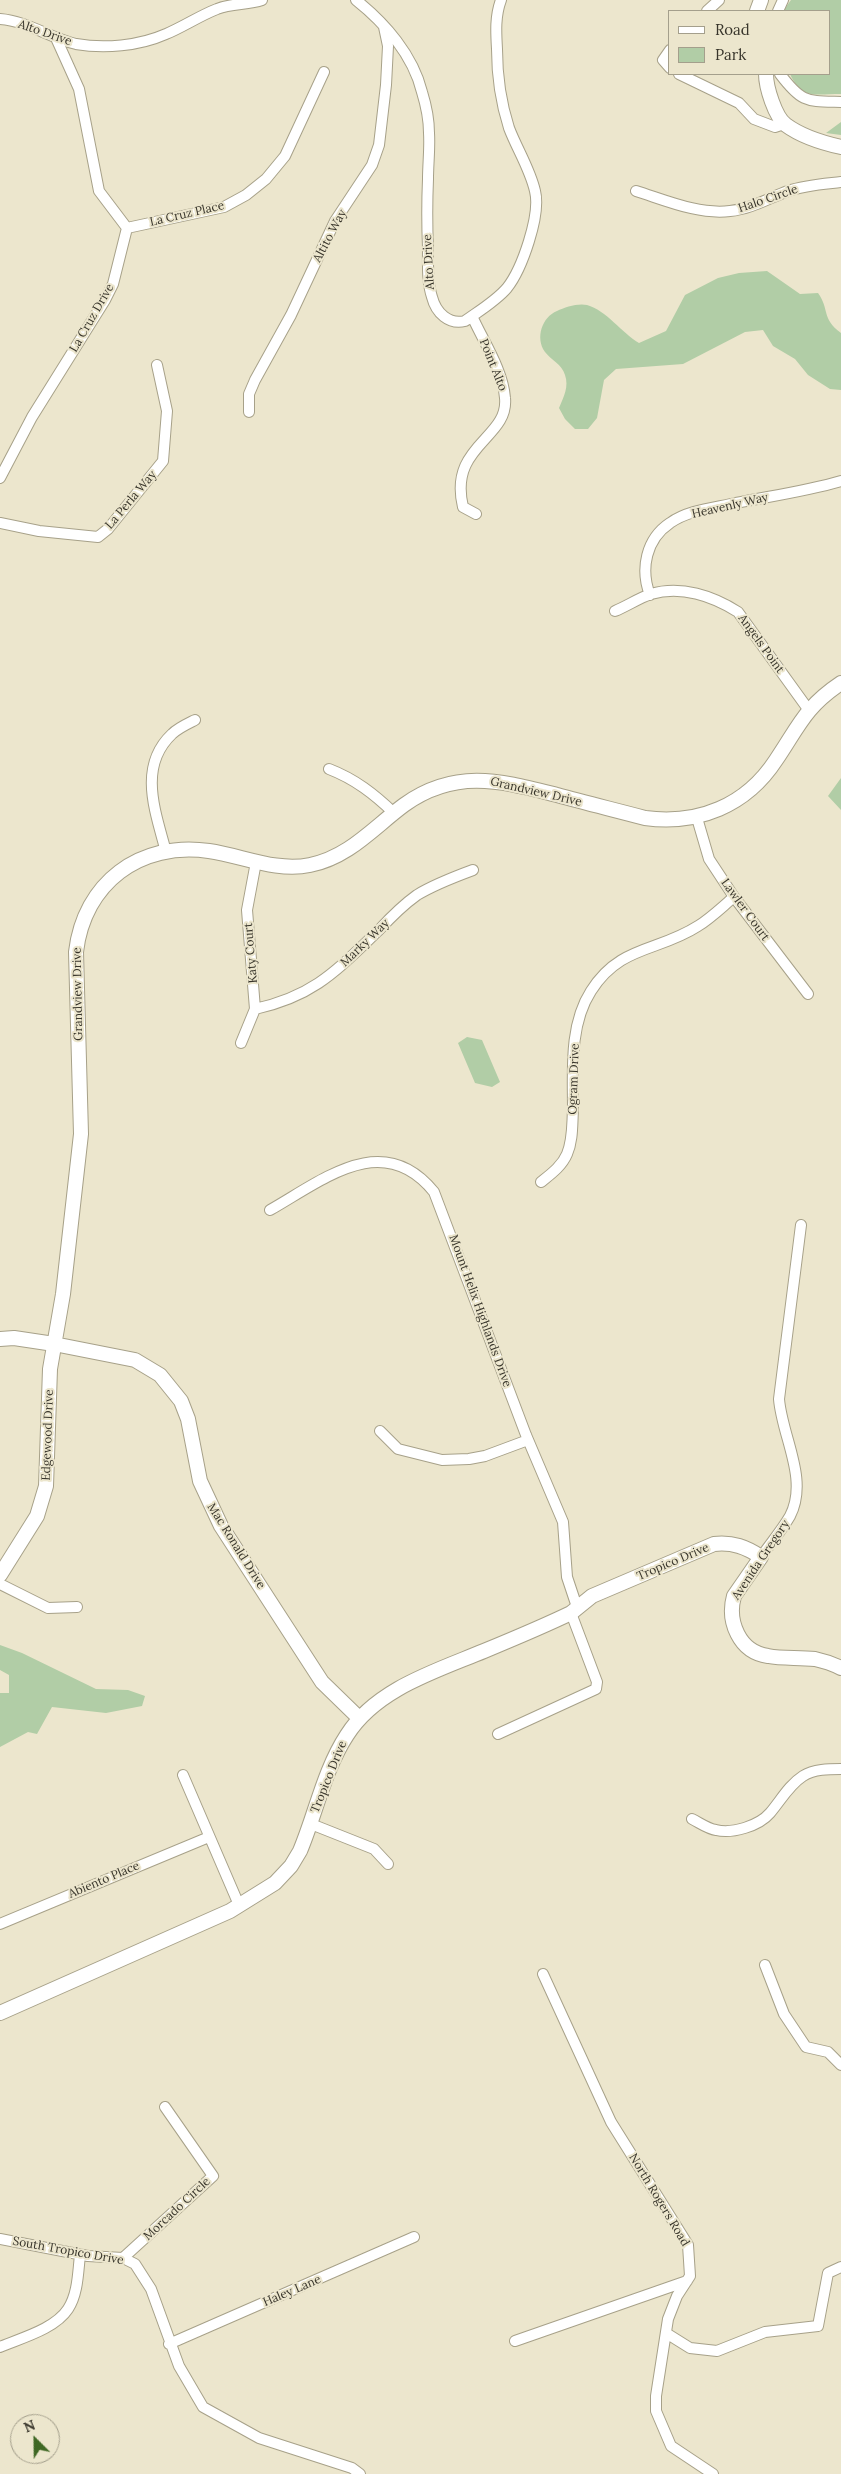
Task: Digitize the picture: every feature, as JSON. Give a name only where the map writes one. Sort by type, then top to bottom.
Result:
[{"type":"street","name":"Alto Drive","points":[[0,19],[32,27],[56,38],[76,44],[100,46],[145,42],[166,35],[218,8],[262,0]]},
{"type":"street","name":"Alto Drive","points":[[356,0],[384,24],[398,43],[416,76],[425,107],[429,133],[428,270],[432,299],[447,320],[460,322],[472,316],[498,297],[511,281],[536,215],[535,191],[509,127],[501,95],[497,62],[496,26],[501,0]]},
{"type":"street","points":[[708,10],[719,0]]},
{"type":"street","name":"Altito Way","points":[[249,412],[249,394],[255,380],[291,315],[335,222],[372,165],[379,145],[386,85],[388,46],[384,24]]},
{"type":"street","points":[[56,38],[79,89],[99,191],[127,228]]},
{"type":"street","points":[[668,53],[663,60],[668,66]]},
{"type":"street","name":"La Cruz Place","points":[[127,228],[224,207],[246,195],[266,179],[285,156],[324,72]]},
{"type":"street","points":[[681,75],[739,102],[754,119],[775,127],[784,124]]},
{"type":"street","points":[[766,75],[771,100],[784,124],[821,142],[841,147]]},
{"type":"street","points":[[781,75],[796,94],[805,99],[841,102]]},
{"type":"street","name":"Halo Circle","points":[[636,191],[695,208],[729,212],[752,207],[789,191],[811,185],[841,182]]},
{"type":"street","name":"La Cruz Drive","points":[[0,478],[32,417],[105,300],[112,284],[127,228]]},
{"type":"street","name":"Point Alto","points":[[472,316],[499,375],[506,398],[504,412],[497,426],[465,464],[460,485],[463,507],[476,514]]},
{"type":"street","name":"La Perla Way","points":[[0,523],[98,537],[108,529],[163,461],[167,411],[157,365]]},
{"type":"street","name":"Heavenly Way","points":[[650,595],[645,578],[648,551],[657,536],[669,523],[703,510],[841,481]]},
{"type":"street","name":"Angels Point","points":[[615,611],[650,595],[674,592],[704,595],[723,602],[738,612],[808,710]]},
{"type":"street","name":"Grandview Drive","points":[[54,1344],[63,1294],[81,1134],[76,952],[80,930],[93,900],[116,875],[144,858],[166,852],[209,851],[287,868],[322,862],[357,844],[394,813],[418,797],[444,786],[487,780],[502,782],[645,818],[666,820],[697,818],[724,808],[753,788],[776,761],[808,710],[821,696],[841,683]]},
{"type":"street","points":[[166,852],[151,791],[152,770],[165,742],[173,733],[195,720]]},
{"type":"street","points":[[329,769],[350,777],[372,792],[394,813]]},
{"type":"street","name":"Lawler Court","points":[[697,818],[709,859],[734,897],[808,994]]},
{"type":"street","name":"Katy Court","points":[[241,1043],[255,1009],[247,910],[256,862]]},
{"type":"street","name":"Marky Way","points":[[255,1009],[287,1001],[318,985],[333,974],[416,896],[437,884],[473,870]]},
{"type":"street","name":"Ogram Drive","points":[[541,1182],[557,1169],[566,1155],[572,1134],[574,1050],[581,1014],[589,993],[601,976],[615,963],[631,954],[698,926],[734,897]]},
{"type":"street","name":"Mount Helix Highlands Drive","points":[[270,1210],[346,1167],[362,1162],[377,1161],[396,1165],[421,1178],[438,1200],[528,1440],[562,1522],[567,1577],[574,1610],[597,1682],[596,1689],[498,1734]]},
{"type":"street","name":"Avenida Gregory","points":[[801,1225],[780,1399],[780,1415],[798,1479],[794,1506],[789,1517],[734,1596],[732,1619],[740,1640],[752,1650],[766,1656],[816,1660],[841,1668]]},
{"type":"street","name":"Mac Ronald Drive","points":[[0,1339],[14,1338],[54,1344],[135,1360],[160,1375],[181,1401],[188,1419],[200,1481],[221,1526],[322,1682],[360,1718]]},
{"type":"street","name":"Edgewood Drive","points":[[0,1574],[32,1524],[44,1497],[47,1474],[48,1396],[54,1344]]},
{"type":"street","points":[[380,1431],[398,1449],[442,1460],[477,1457],[528,1440]]},
{"type":"street","name":"Tropico Drive","points":[[0,2012],[240,1905],[275,1882],[291,1866],[311,1824],[336,1754],[360,1718],[381,1699],[419,1678],[574,1610],[592,1596],[714,1544],[724,1543],[744,1546],[761,1557]]},
{"type":"street","points":[[0,1584],[48,1608],[77,1608]]},
{"type":"street","points":[[692,1819],[714,1830],[723,1831],[731,1831],[756,1823],[768,1815],[790,1788],[804,1776],[818,1770],[841,1769]]},
{"type":"street","points":[[183,1775],[240,1905]]},
{"type":"street","points":[[311,1824],[374,1849],[388,1864]]},
{"type":"street","name":"Abiento Place","points":[[0,1924],[209,1837]]},
{"type":"street","points":[[765,1965],[784,2014],[806,2047],[828,2052],[841,2065]]},
{"type":"street","name":"North Rogers Road","points":[[542,1974],[611,2122],[688,2245],[690,2276],[677,2296],[668,2319],[656,2396],[656,2411],[671,2446],[713,2474]]},
{"type":"street","name":"Morcado Circle","points":[[123,2258],[213,2176],[165,2107]]},
{"type":"street","name":"Haley Lane","points":[[169,2344],[414,2237]]},
{"type":"street","name":"South Tropico Drive","points":[[0,2239],[80,2255],[123,2258],[135,2264],[151,2290],[169,2344],[179,2366],[203,2407],[259,2438],[352,2468],[360,2474]]},
{"type":"street","points":[[0,2347],[50,2324],[69,2308],[75,2292],[80,2255]]},
{"type":"street","points":[[666,2333],[690,2348],[717,2351],[766,2332],[818,2326],[828,2273],[841,2267]]},
{"type":"street","points":[[515,2341],[687,2281]]},
{"type":"green space","points":[[791,0],[841,0],[841,94],[810,94],[799,88],[791,75],[831,75],[831,10],[784,10]]},
{"type":"green space","points":[[841,122],[841,135],[826,133]]},
{"type":"green space","points":[[767,271],[800,294],[818,293],[822,299],[828,318],[841,333],[841,390],[830,389],[808,375],[795,359],[773,346],[763,330],[745,332],[683,364],[616,369],[604,380],[597,418],[588,429],[575,429],[565,419],[559,408],[566,388],[564,371],[545,352],[540,334],[547,318],[552,314],[572,306],[587,305],[601,312],[639,343],[666,331],[685,295],[718,278],[739,273]]},
{"type":"green space","points":[[841,778],[841,810],[828,796]]},
{"type":"green space","points":[[467,1037],[482,1040],[500,1082],[492,1087],[475,1083],[458,1043]]},
{"type":"green space","points":[[0,1645],[22,1653],[96,1689],[128,1690],[145,1696],[142,1706],[106,1713],[52,1707],[37,1734],[28,1732],[0,1747],[0,1693],[9,1693],[9,1675],[0,1670]]}]
